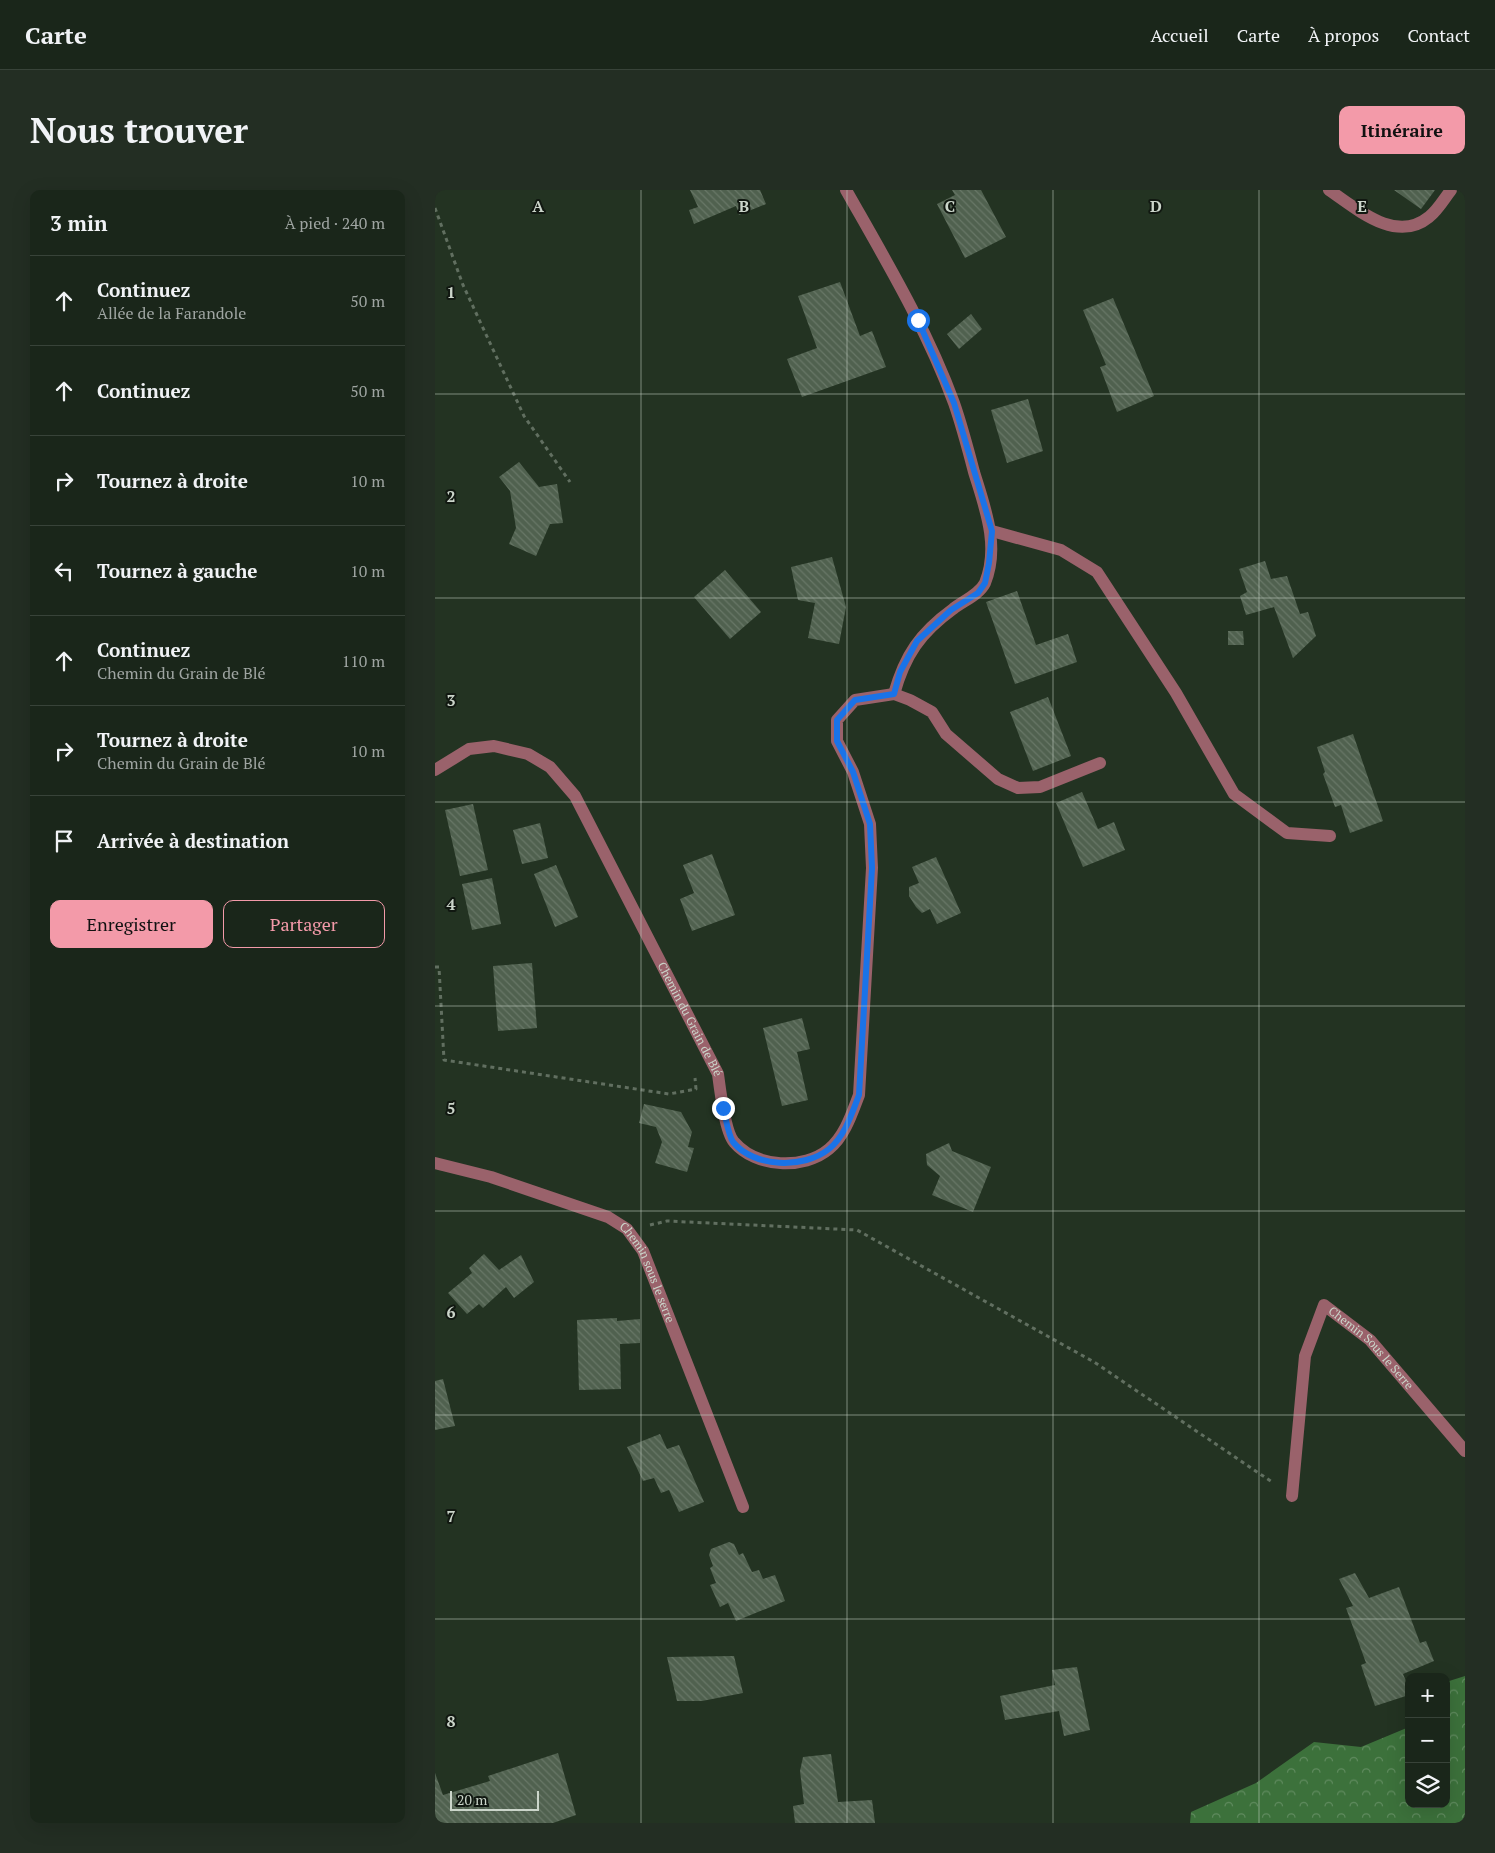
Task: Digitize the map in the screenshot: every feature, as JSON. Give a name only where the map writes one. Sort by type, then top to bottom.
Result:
[{"type":"street","points":[[847,190],[918,320],[954,403],[992,531],[985,583],[978,593],[951,610],[917,641],[900,672],[894,694],[932,712],[946,734],[997,779],[1018,788],[1040,787],[1100,763]]},
{"type":"street","points":[[1329,190],[1373,220],[1397,228],[1418,224],[1430,216],[1451,190]]},
{"type":"street","points":[[992,531],[1061,550],[1097,572],[1176,693],[1234,794],[1287,833],[1330,836]]},
{"type":"street","name":"Chemin du Grain de Blé","points":[[435,770],[469,749],[494,746],[528,754],[550,767],[575,796],[718,1074],[723,1108],[733,1141],[753,1156],[777,1164],[803,1161],[829,1149],[848,1125],[859,1095],[872,868],[870,824],[853,772],[837,741],[837,720],[855,700],[894,694]]},
{"type":"street","name":"Chemin sous le serre","points":[[435,1163],[491,1177],[608,1217],[627,1229],[645,1256],[743,1507]]},
{"type":"street","name":"Chemin Sous le Serre","points":[[1292,1496],[1305,1356],[1324,1305],[1370,1340],[1465,1451]]},
{"type":"path","points":[[435,208],[463,285],[524,416],[570,482]]},
{"type":"path","points":[[435,967],[439,967],[444,1060],[669,1094],[689,1091]]},
{"type":"path","points":[[627,1229],[667,1221],[857,1230],[1094,1362],[1292,1496]]},
{"type":"green space","points":[[1465,1676],[1465,1823],[1190,1823],[1191,1812],[1256,1783],[1314,1742],[1361,1747],[1405,1729],[1405,1808],[1450,1808],[1450,1681]]},
{"type":"building","points":[[690,190],[760,190],[766,204],[739,215],[736,206],[694,224],[689,210],[698,207]]},
{"type":"building","points":[[952,190],[981,190],[1006,237],[965,258],[937,204],[955,195]]},
{"type":"building","points":[[1394,190],[1435,190],[1421,209]]},
{"type":"building","points":[[840,282],[860,336],[872,331],[886,367],[802,397],[787,359],[817,348],[798,296]]},
{"type":"building","points":[[1113,298],[1154,396],[1117,412],[1100,367],[1106,365],[1083,310]]},
{"type":"building","points":[[971,314],[982,329],[959,349],[947,334]]},
{"type":"building","points":[[1028,399],[1043,451],[1007,463],[991,410]]},
{"type":"building","points":[[519,462],[539,487],[557,484],[563,523],[550,524],[536,556],[509,544],[516,528],[510,491],[499,477]]},
{"type":"building","points":[[832,557],[846,607],[839,644],[808,638],[815,603],[798,600],[791,567]]},
{"type":"building","points":[[1265,561],[1271,579],[1287,576],[1300,614],[1308,612],[1316,636],[1293,658],[1274,607],[1246,615],[1240,596],[1247,592],[1239,569]]},
{"type":"building","points":[[725,570],[761,612],[730,639],[694,597]]},
{"type":"building","points":[[1017,591],[1036,645],[1068,634],[1077,662],[1015,684],[986,602]]},
{"type":"building","points":[[1228,631],[1243,631],[1244,645],[1228,645]]},
{"type":"building","points":[[1048,697],[1071,756],[1033,771],[1010,712]]},
{"type":"building","points":[[1353,734],[1383,821],[1350,833],[1341,805],[1335,807],[1323,774],[1325,772],[1317,747]]},
{"type":"building","points":[[1082,792],[1098,829],[1114,822],[1125,850],[1083,867],[1056,803]]},
{"type":"building","points":[[473,804],[488,870],[460,876],[445,810]]},
{"type":"building","points":[[540,823],[548,858],[522,864],[513,830]]},
{"type":"building","points":[[712,854],[735,915],[692,931],[680,899],[694,893],[683,865]]},
{"type":"building","points":[[936,857],[961,913],[937,924],[930,909],[922,913],[909,896],[909,887],[919,883],[912,867]]},
{"type":"building","points":[[556,865],[578,917],[555,927],[534,874]]},
{"type":"building","points":[[492,878],[501,924],[472,930],[462,884]]},
{"type":"building","points":[[532,963],[537,1028],[498,1031],[493,966]]},
{"type":"building","points":[[802,1018],[810,1049],[797,1052],[808,1100],[782,1106],[763,1028]]},
{"type":"building","points":[[644,1104],[681,1112],[692,1132],[688,1147],[694,1148],[687,1172],[655,1163],[662,1142],[656,1127],[639,1123]]},
{"type":"building","points":[[949,1143],[952,1151],[991,1167],[973,1212],[932,1195],[940,1176],[927,1165],[926,1154]]},
{"type":"building","points":[[484,1254],[499,1270],[521,1255],[534,1282],[514,1298],[506,1287],[483,1308],[479,1304],[467,1314],[448,1293],[472,1273],[469,1268]]},
{"type":"building","points":[[617,1318],[617,1321],[640,1319],[640,1343],[620,1344],[621,1389],[579,1390],[577,1320]]},
{"type":"building","points":[[443,1379],[455,1426],[435,1430],[435,1381]]},
{"type":"building","points":[[660,1434],[667,1449],[679,1445],[704,1502],[679,1512],[669,1490],[661,1493],[654,1478],[643,1481],[627,1447]]},
{"type":"building","points":[[729,1542],[734,1544],[739,1555],[743,1553],[752,1572],[759,1570],[763,1579],[775,1575],[785,1601],[736,1621],[728,1603],[720,1607],[710,1585],[716,1583],[710,1568],[713,1566],[709,1555],[711,1549]]},
{"type":"building","points":[[1355,1573],[1369,1598],[1399,1587],[1420,1643],[1426,1641],[1434,1661],[1403,1674],[1405,1679],[1405,1696],[1375,1706],[1361,1665],[1366,1663],[1346,1608],[1353,1606],[1339,1579]]},
{"type":"building","points":[[734,1656],[743,1693],[702,1701],[677,1701],[667,1657]]},
{"type":"building","points":[[1077,1667],[1090,1730],[1064,1736],[1059,1711],[1005,1720],[1000,1696],[1055,1685],[1052,1670]]},
{"type":"building","points":[[558,1753],[576,1815],[553,1823],[435,1823],[435,1773],[443,1795],[490,1781],[488,1776]]},
{"type":"building","points":[[831,1754],[838,1802],[872,1800],[875,1823],[795,1823],[793,1806],[804,1804],[800,1771],[803,1757]]},
{"type":"route","points":[[723,1108],[733,1141],[753,1156],[777,1164],[803,1161],[829,1149],[848,1125],[859,1095],[872,868],[870,824],[853,772],[837,741],[837,720],[855,700],[894,694],[900,672],[917,641],[951,610],[978,593],[985,583],[992,531],[954,403],[918,320]]}]
